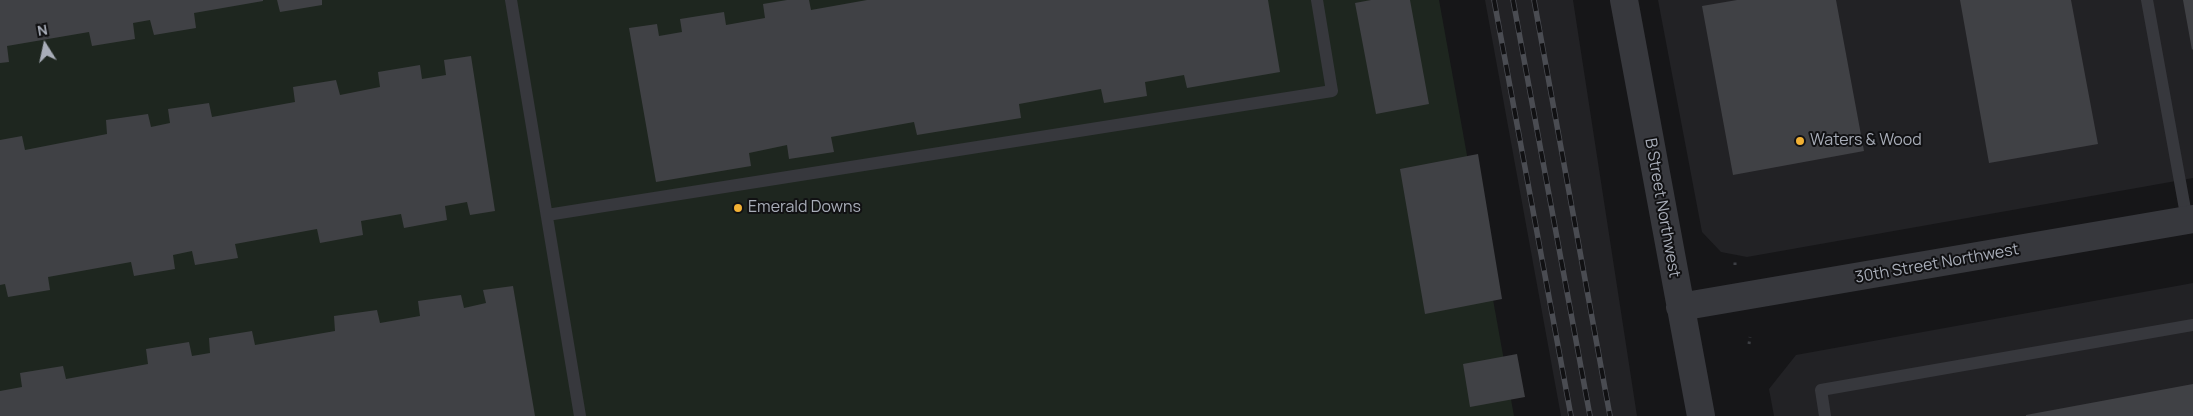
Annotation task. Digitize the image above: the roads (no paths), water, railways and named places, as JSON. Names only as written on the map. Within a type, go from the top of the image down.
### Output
[{"type":"street","name":"B Street Northwest","points":[[1624,0],[1701,416]]},
{"type":"street","name":"30th Street Northwest","points":[[1680,308],[2190,219]]},
{"type":"lane","points":[[511,0],[580,416]]},
{"type":"lane","points":[[547,215],[1332,91],[1317,0]]},
{"type":"lane","points":[[2147,0],[2190,219]]},
{"type":"lane","points":[[1825,416],[1821,390],[2193,325]]},
{"type":"railway","points":[[1494,0],[1571,416]]},
{"type":"railway","points":[[1513,0],[1590,416]]},
{"type":"railway","points":[[1534,0],[1610,416]]},
{"type":"place","name":"Waters & Wood","points":[[1800,141]]},
{"type":"place","name":"Emerald Downs","points":[[738,208]]}]
